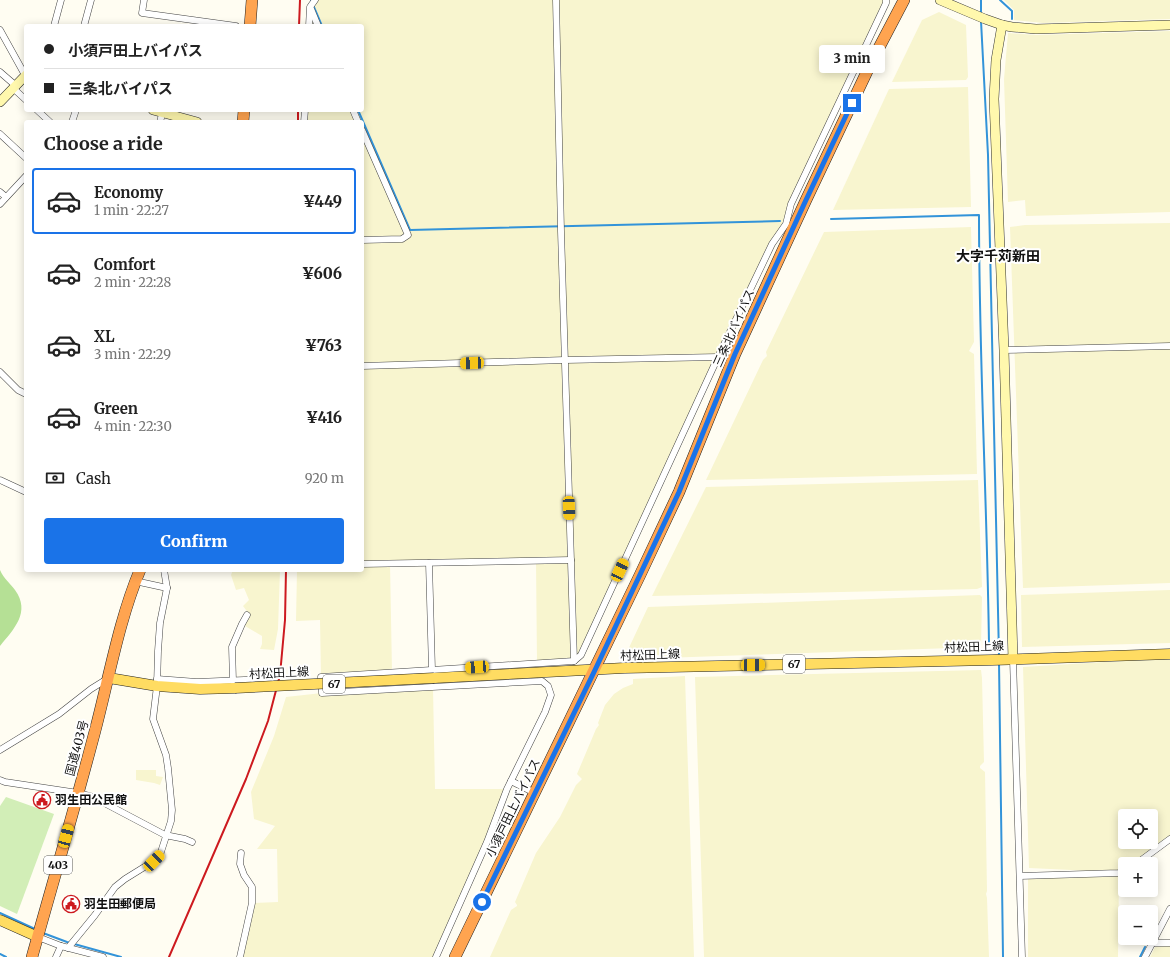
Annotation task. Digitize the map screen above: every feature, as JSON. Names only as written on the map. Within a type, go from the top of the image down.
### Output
[{"type":"highway","points":[[250,24],[252,0]]},
{"type":"highway","name":"三条北バイパス","points":[[595,670],[679,492],[735,354],[806,200],[872,61],[904,0]]},
{"type":"highway","name":"国道403号","points":[[32,957],[78,793],[123,620],[139,572]]},
{"type":"highway","name":"小須戸田上バイパス","points":[[455,957],[595,670]]},
{"type":"main road","name":"村松田上線","points":[[109,678],[157,682],[200,688],[433,674],[1170,654]]},
{"type":"main road","points":[[0,920],[38,937]]},
{"type":"street","points":[[55,24],[61,0]]},
{"type":"street","points":[[85,24],[91,0]]},
{"type":"street","points":[[144,0],[142,13],[222,24]]},
{"type":"street","points":[[309,24],[310,7],[315,0]]},
{"type":"street","points":[[556,0],[574,661]]},
{"type":"street","points":[[436,957],[487,842],[511,781],[546,712],[551,695],[548,686],[542,681],[322,693],[321,677],[433,674],[574,661],[581,655],[718,357],[772,244],[786,224],[792,204],[886,3],[886,0]]},
{"type":"street","points":[[940,0],[1002,25],[1036,29],[1170,25]]},
{"type":"street","points":[[310,7],[317,24]]},
{"type":"street","points":[[1002,25],[996,60],[994,99],[1004,350],[1009,659],[1020,876],[1022,957]]},
{"type":"street","points":[[0,30],[24,73]]},
{"type":"street","points":[[0,72],[24,98]]},
{"type":"street","points":[[0,102],[24,76]]},
{"type":"street","points":[[39,112],[48,120]]},
{"type":"street","points":[[166,112],[191,120]]},
{"type":"street","points":[[0,134],[24,156]]},
{"type":"street","points":[[364,135],[408,235],[402,239],[364,240]]},
{"type":"street","points":[[0,204],[24,178]]},
{"type":"street","points":[[0,192],[6,197]]},
{"type":"street","points":[[1004,350],[1170,346]]},
{"type":"street","points":[[364,366],[718,357]]},
{"type":"street","points":[[0,372],[18,390],[24,393]]},
{"type":"street","points":[[0,480],[24,491]]},
{"type":"street","points":[[364,564],[571,560]]},
{"type":"street","points":[[429,563],[433,674]]},
{"type":"street","points":[[68,948],[115,887],[154,861],[160,855],[165,835],[171,821],[172,810],[166,756],[153,719],[157,682],[160,623],[167,588],[164,572]]},
{"type":"street","points":[[135,581],[167,588]]},
{"type":"street","points":[[247,616],[232,647],[234,685],[269,679]]},
{"type":"street","points":[[0,750],[59,714],[91,689],[109,678]]},
{"type":"street","points":[[0,780],[78,793],[93,797],[165,835],[192,842]]},
{"type":"street","points":[[511,781],[535,793]]},
{"type":"street","points":[[1146,857],[1170,839]]},
{"type":"street","points":[[240,957],[252,903],[252,887],[244,875],[240,864],[241,853]]},
{"type":"street","points":[[1020,876],[1118,873]]},
{"type":"street","points":[[1158,932],[1170,910]]},
{"type":"street","points":[[38,937],[61,946],[103,957]]},
{"type":"street","points":[[1158,943],[1170,943]]},
{"type":"street","points":[[1145,957],[1151,945]]},
{"type":"street","points":[[56,957],[61,946]]},
{"type":"shaded area","points":[[315,0],[886,0],[778,236],[581,655],[574,661],[537,663],[536,561],[390,563],[392,672],[321,677],[320,620],[296,621],[297,572],[364,572],[364,120],[304,120],[305,112],[364,112],[364,24],[309,24]]},
{"type":"shaded area","points":[[1004,0],[1170,0],[1170,19],[1043,23],[1014,20],[1014,10]]},
{"type":"shaded area","points":[[939,12],[966,25],[968,77],[966,80],[892,82],[922,20]]},
{"type":"shaded area","points":[[1170,31],[1170,212],[1026,216],[1025,200],[1008,202],[1004,79],[1008,33],[1036,35]]},
{"type":"shaded area","points":[[968,87],[971,207],[833,210],[889,89]]},
{"type":"shaded area","points":[[1170,223],[1170,583],[1023,588],[1010,227],[1025,225]]},
{"type":"shaded area","points":[[971,227],[974,342],[969,351],[974,354],[977,474],[706,480],[763,360],[767,356],[766,352],[824,232]]},
{"type":"shaded area","points":[[978,480],[982,587],[977,589],[652,596],[706,487]]},
{"type":"shaded area","points":[[232,572],[280,572],[278,629],[274,650],[260,649],[262,644],[262,636],[245,626],[249,614],[243,606],[249,600],[244,588],[236,590],[231,575]]},
{"type":"shaded area","points":[[1170,590],[1170,643],[1022,647],[1021,595]]},
{"type":"shaded area","points":[[980,595],[982,597],[981,647],[663,658],[662,655],[628,654],[627,652],[648,607]]},
{"type":"shaded area","points":[[1170,658],[1170,839],[1158,848],[1158,809],[1118,809],[1118,849],[1156,849],[1146,857],[1118,857],[1118,957],[1028,957],[1028,879],[1114,872],[1029,868],[1023,667]]},
{"type":"shaded area","points":[[981,670],[984,762],[980,768],[985,772],[986,894],[989,957],[704,957],[695,677]]},
{"type":"shaded area","points":[[685,676],[694,957],[490,957],[511,910],[517,906],[515,902],[536,853],[560,817],[576,785],[582,779],[577,774],[599,725],[598,723],[605,705],[614,694],[633,684],[633,679]]},
{"type":"shaded area","points":[[433,688],[435,789],[507,789],[436,957],[240,957],[252,903],[278,902],[277,849],[257,849],[275,826],[254,819],[251,792],[274,736],[286,697],[322,693]]},
{"type":"shaded area","points":[[136,770],[156,770],[156,776],[163,777],[160,785],[136,780]]},
{"type":"shaded area","points":[[1170,946],[1170,957],[1150,957],[1155,947]]},
{"type":"green space","points":[[0,570],[20,598],[21,613],[15,627],[0,646]]},
{"type":"green space","points":[[6,797],[54,814],[17,914],[0,906],[0,806]]},
{"type":"waterway","points":[[311,0],[321,24]]},
{"type":"waterway","points":[[981,0],[981,14]]},
{"type":"waterway","points":[[1000,0],[1012,11],[1012,19]]},
{"type":"waterway","points":[[981,21],[988,155],[999,656]]},
{"type":"waterway","points":[[359,112],[362,120]]},
{"type":"waterway","points":[[364,124],[410,230],[780,221]]},
{"type":"waterway","points":[[831,219],[979,215],[980,322],[989,644],[1000,645]]},
{"type":"waterway","points":[[999,662],[1003,957]]},
{"type":"waterway","points":[[0,913],[35,929]]},
{"type":"waterway","points":[[43,933],[67,942],[121,957]]},
{"type":"waterway","points":[[1140,957],[1145,947]]},
{"type":"waterway","points":[[0,954],[6,957]]},
{"type":"railway","points":[[299,24],[300,0]]},
{"type":"railway","points":[[298,112],[298,120]]},
{"type":"railway","points":[[169,957],[246,779],[268,721],[280,675],[285,620],[286,572]]},
{"type":"place","name":"羽生田公民館","points":[[42,800]]},
{"type":"place","name":"羽生田郵便局","points":[[71,904]]},
{"type":"district","name":"大字千苅新田","points":[[998,256]]},
{"type":"route","points":[[482,902],[595,670],[679,492],[735,354],[852,103]]}]
